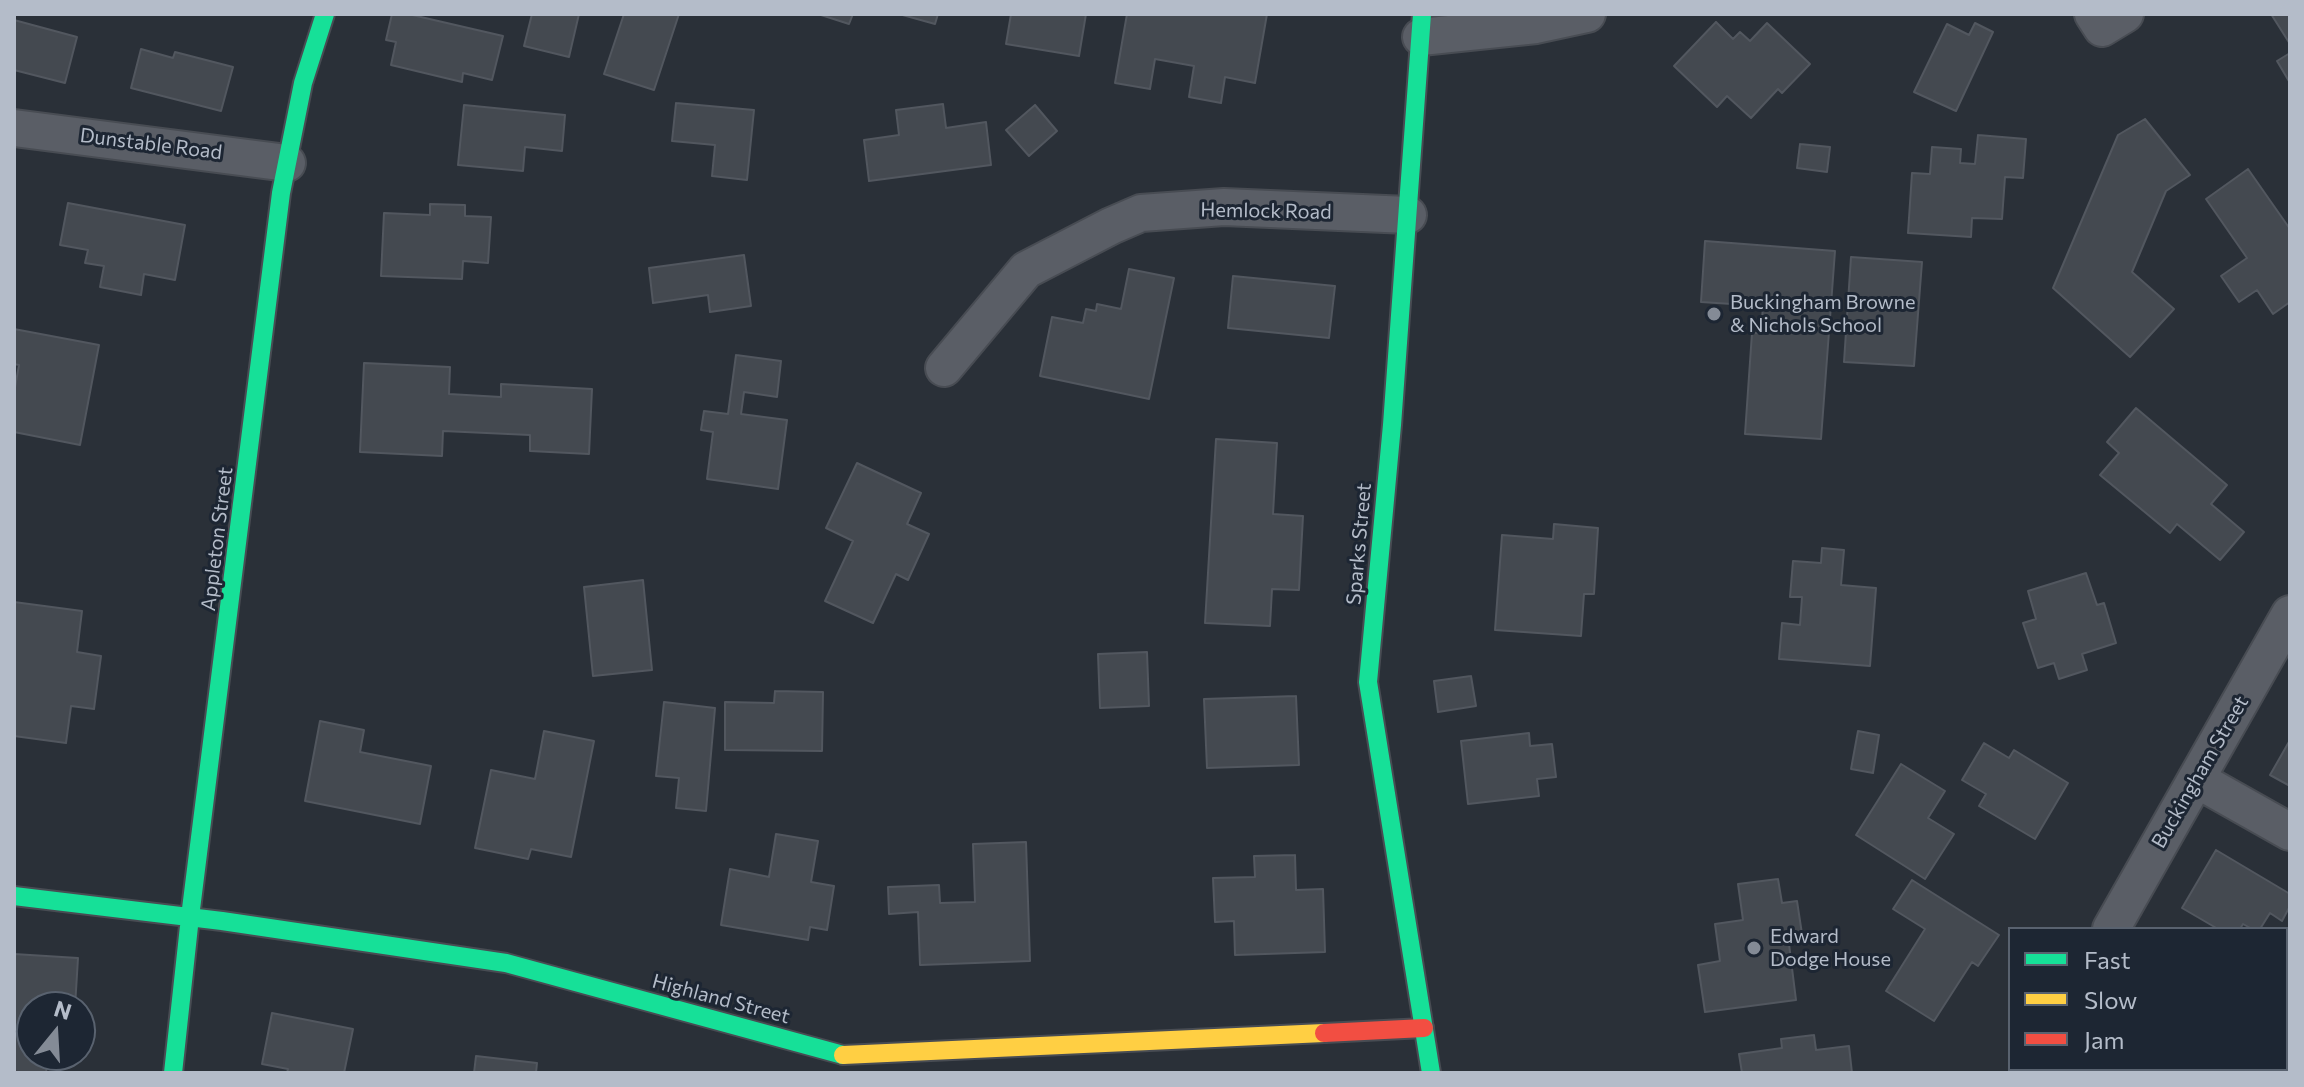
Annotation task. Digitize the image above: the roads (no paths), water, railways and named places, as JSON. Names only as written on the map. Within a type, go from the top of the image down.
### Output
[{"type":"street","name":"Appleton Street","points":[[173,1073],[281,193],[303,83],[325,14]]},
{"type":"street","points":[[1421,25],[1536,25],[1587,14]]},
{"type":"street","points":[[2093,14],[2102,28],[2125,14]]},
{"type":"street","name":"Sparks Street","points":[[1421,25],[1368,682],[1431,1073]]},
{"type":"street","name":"Dunstable Road","points":[[14,128],[287,163]]},
{"type":"street","name":"Hemlock Road","points":[[944,368],[1026,270],[1141,213],[1224,207],[1408,215]]},
{"type":"street","name":"Buckingham Street","points":[[2112,927],[2290,614]]},
{"type":"street","points":[[2196,779],[2290,832]]},
{"type":"street","name":"Highland Street","points":[[14,896],[190,917],[506,963],[844,1055],[1424,1028]]},
{"type":"place","name":"Buckingham Browne & Nichols School","points":[[1714,314]]},
{"type":"place","name":"Edward Dodge House","points":[[1754,948]]}]
